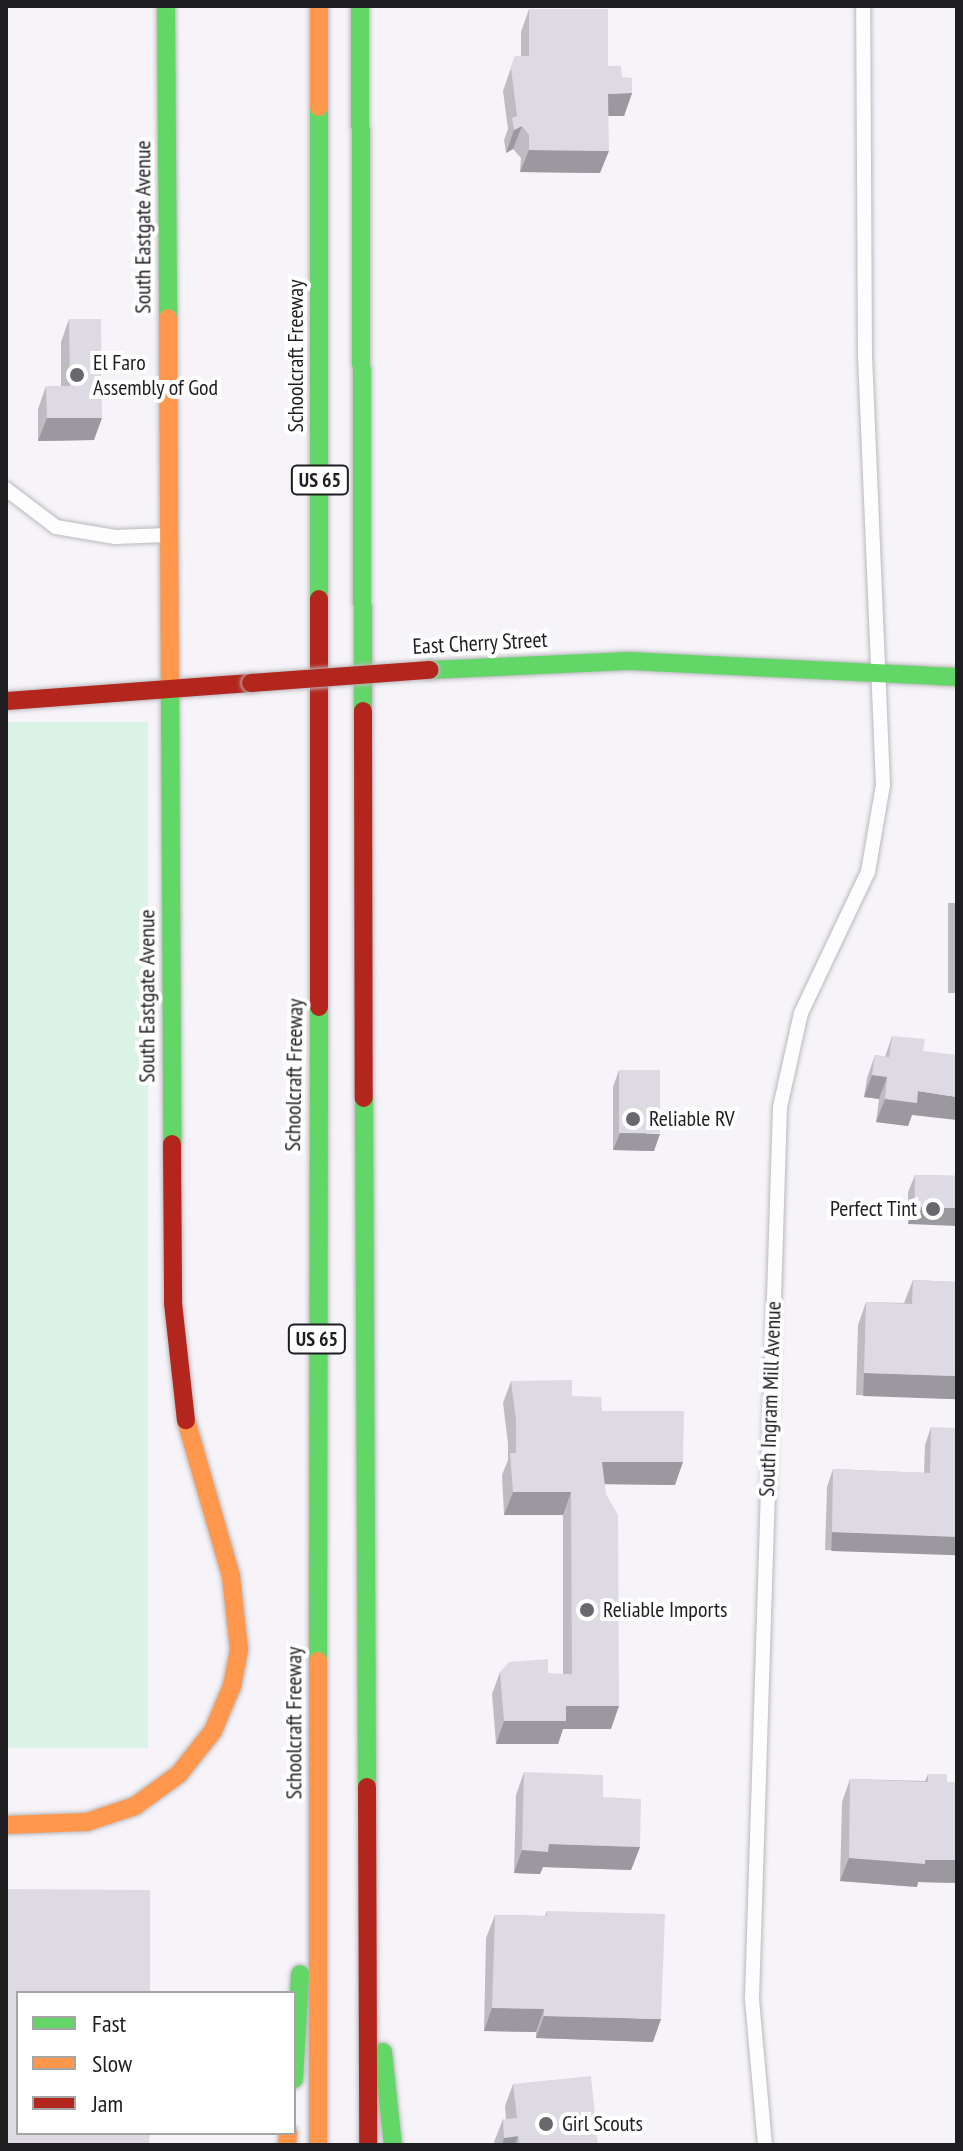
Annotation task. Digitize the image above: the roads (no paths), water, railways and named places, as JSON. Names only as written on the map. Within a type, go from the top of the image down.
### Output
[{"type":"main road","name":"South Eastgate Avenue","points":[[6,1825],[87,1822],[135,1806],[179,1774],[213,1731],[232,1686],[239,1649],[238,1609],[187,1431],[175,1342],[166,688],[166,6]]},
{"type":"main road","name":"Schoolcraft Freeway","points":[[318,2145],[319,6]]},
{"type":"main road","name":"US 65","points":[[360,6],[368,2145]]},
{"type":"main road","name":"East Cherry Street","points":[[6,701],[430,670],[629,661],[957,677]]},
{"type":"main road","points":[[296,2021],[304,1790],[319,1724]]},
{"type":"main road","points":[[367,1756],[383,2058],[393,2145]]},
{"type":"street","name":"South Ingram Mill Avenue","points":[[765,2145],[752,1998],[780,1107],[801,1013],[858,899],[876,845],[883,785],[865,357],[863,6]]},
{"type":"street","points":[[6,489],[56,527],[115,537],[167,535]]},
{"type":"place","name":"El Faro Assembly of God","points":[[77,375]]},
{"type":"place","name":"Reliable RV","points":[[633,1119]]},
{"type":"place","name":"Perfect Tint","points":[[933,1209]]},
{"type":"place","name":"Reliable Imports","points":[[587,1610]]},
{"type":"place","name":"Girl Scouts","points":[[546,2124]]}]
